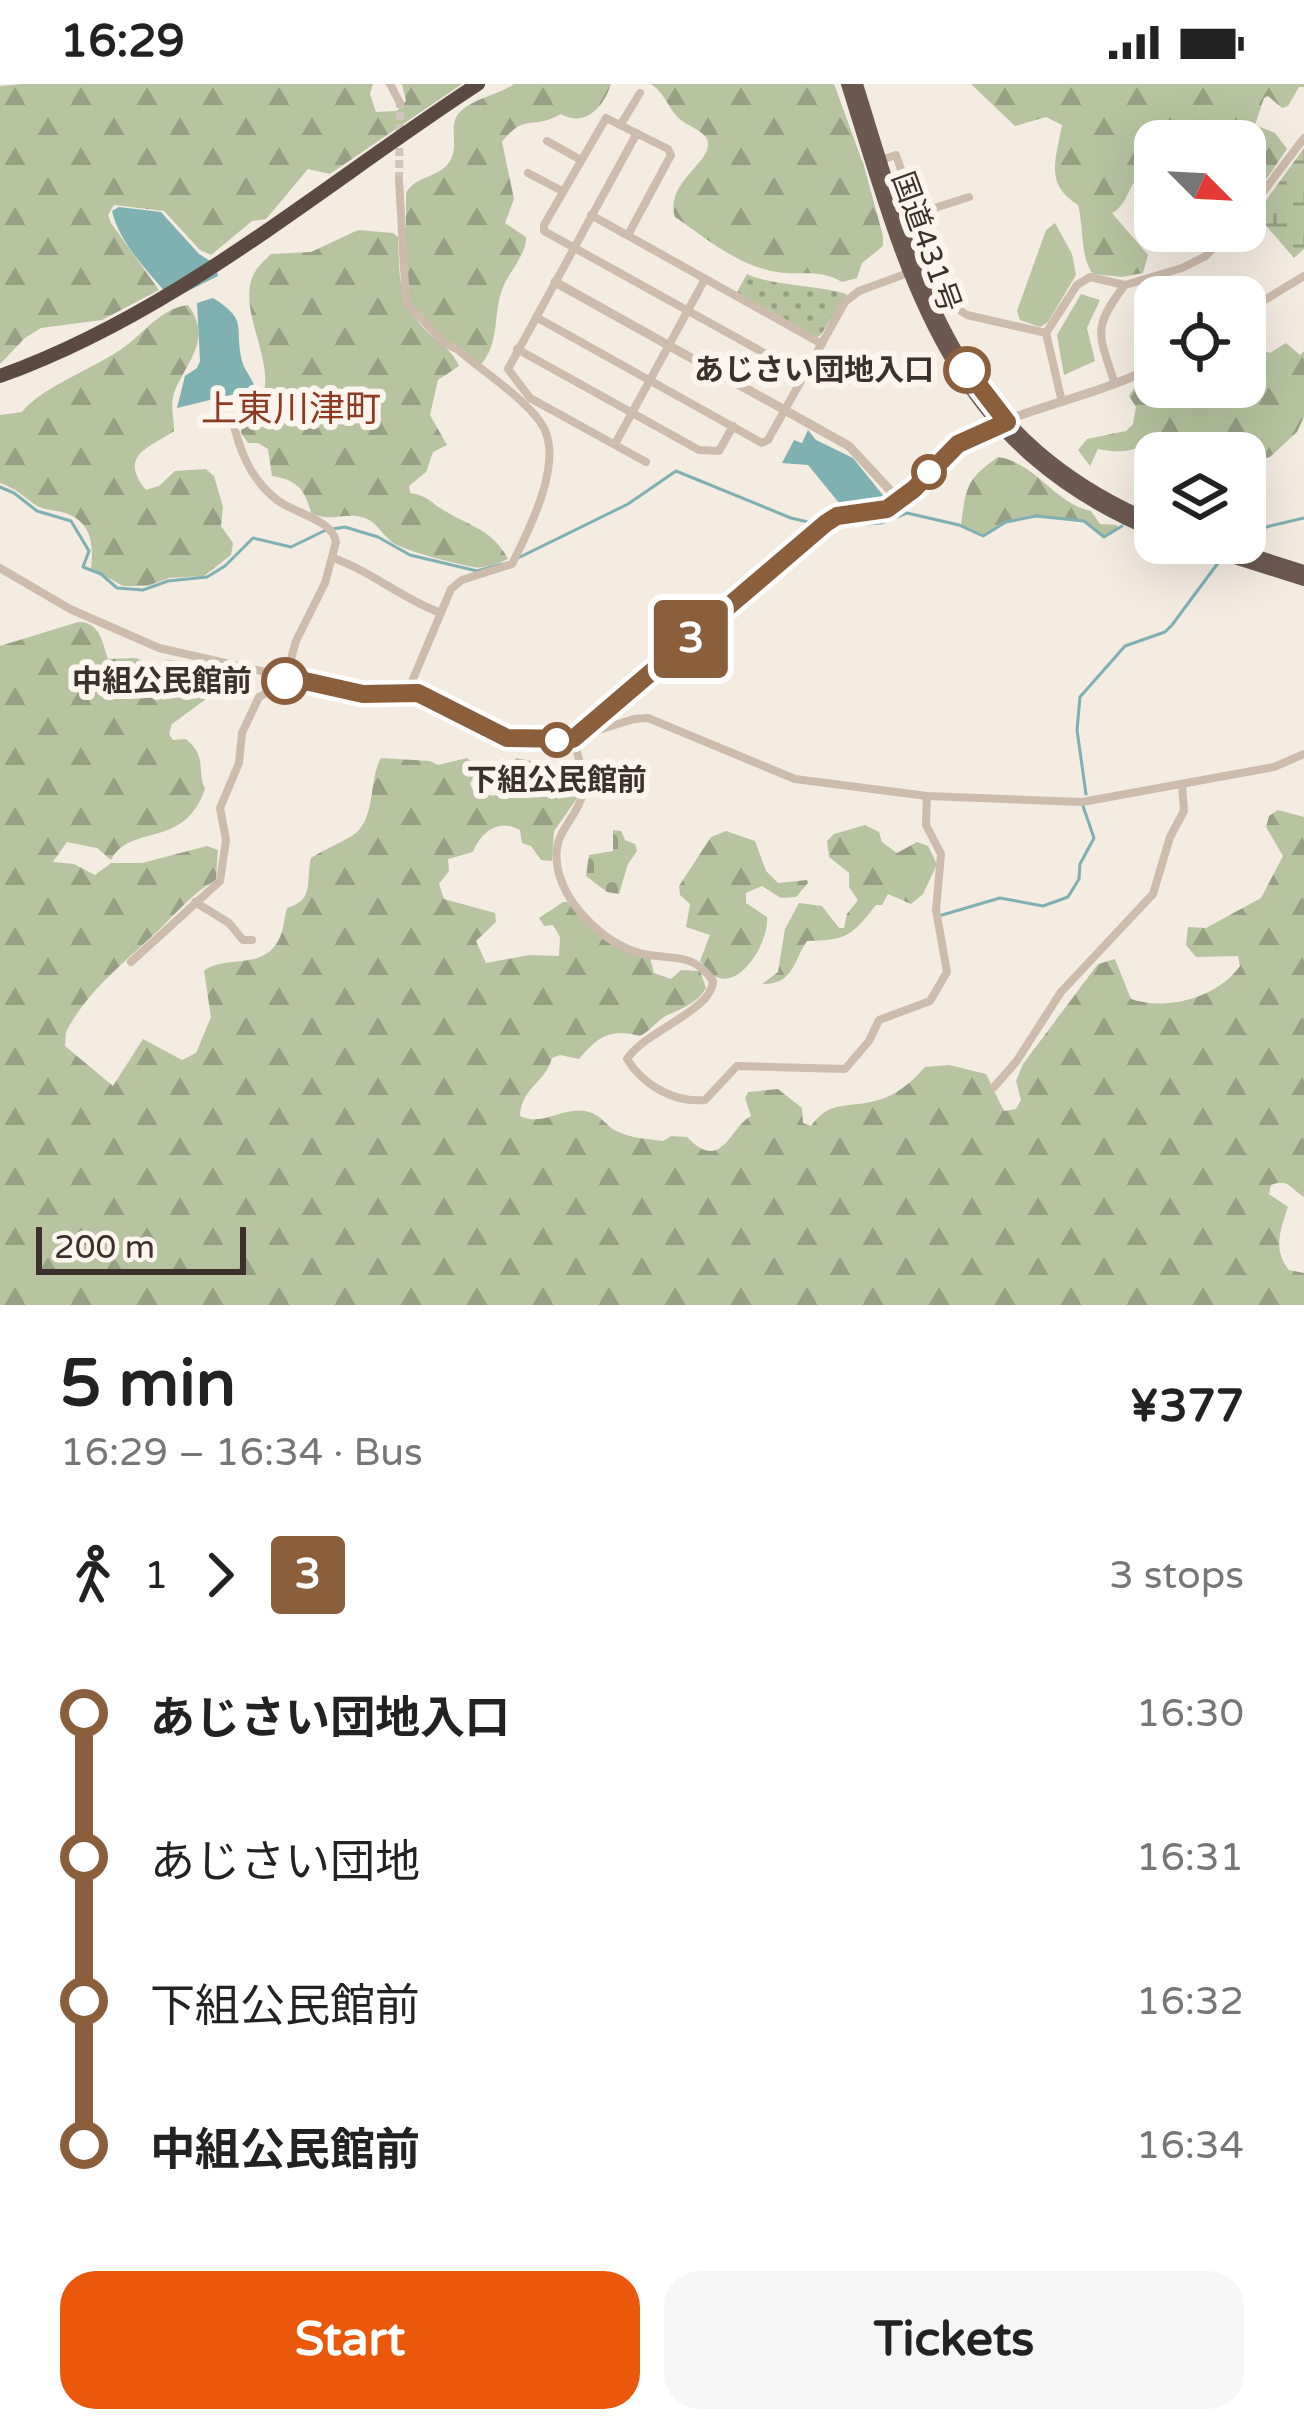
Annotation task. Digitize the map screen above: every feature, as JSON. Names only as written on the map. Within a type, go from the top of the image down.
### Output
[{"type":"highway","points":[[0,376],[152,306],[226,260],[478,84]]},
{"type":"highway","name":"国道431号","points":[[847,84],[908,273],[954,368],[1060,480],[1134,521]]},
{"type":"highway","name":"国道431号","points":[[857,84],[941,328],[1003,423],[1066,473],[1134,512]]},
{"type":"highway","points":[[1266,559],[1304,571]]},
{"type":"highway","points":[[1253,564],[1304,580]]},
{"type":"street","points":[[390,84],[400,103]]},
{"type":"street","points":[[621,124],[640,93]]},
{"type":"street","points":[[628,235],[671,155],[621,124],[604,119],[544,231],[804,375]]},
{"type":"street","points":[[637,133],[508,372],[527,396],[646,462]]},
{"type":"street","points":[[1266,188],[1304,138]]},
{"type":"street","points":[[547,141],[581,160]]},
{"type":"street","points":[[880,160],[896,155],[920,213],[934,280],[950,304],[967,315],[1046,333]]},
{"type":"street","points":[[529,173],[562,191]]},
{"type":"street","points":[[399,180],[406,302],[444,343],[457,349],[544,428],[544,493],[514,560],[462,580],[451,590],[408,691]]},
{"type":"street","points":[[920,213],[969,196]]},
{"type":"street","points":[[592,215],[822,344]]},
{"type":"street","points":[[1063,403],[1046,333],[1083,280],[1107,279],[1125,285],[1191,265],[1209,252]]},
{"type":"street","points":[[536,316],[762,442],[768,440],[845,302],[859,291],[908,273]]},
{"type":"street","points":[[1266,299],[1304,276]]},
{"type":"street","points":[[615,444],[705,279]]},
{"type":"street","points":[[554,282],[849,446],[900,501]]},
{"type":"street","points":[[1115,384],[1099,331],[1125,285]]},
{"type":"street","points":[[518,349],[699,450],[719,452],[733,426]]},
{"type":"street","points":[[573,739],[837,516],[870,514],[900,501],[958,444],[1134,375]]},
{"type":"street","points":[[130,962],[220,880],[226,840],[220,808],[239,763],[242,734],[259,697],[284,684],[296,641],[321,594],[336,542],[330,528],[297,514],[265,488],[246,461],[232,418]]},
{"type":"street","points":[[333,558],[368,571],[440,613]]},
{"type":"street","points":[[0,568],[70,608],[158,648],[363,694],[408,691],[507,738],[573,739],[634,718],[648,718],[795,779],[927,796],[1082,802],[1274,766],[1304,754]]},
{"type":"street","points":[[573,739],[584,789],[555,853],[569,898],[584,918],[635,952],[684,957],[703,968],[713,981],[713,990],[703,1002],[644,1039],[627,1059],[662,1092],[684,1100],[709,1098],[737,1066],[845,1069],[879,1021],[934,997],[948,967],[936,910],[941,854],[926,825],[927,796]]},
{"type":"street","points":[[994,1087],[1016,1062],[1060,992],[1153,894],[1170,837],[1184,811],[1183,784]]},
{"type":"street","points":[[195,902],[230,923],[243,940],[252,940]]},
{"type":"green space","points":[[373,84],[370,94],[376,112],[397,111],[406,101],[402,84],[462,84],[330,174],[308,169],[266,219],[252,221],[211,255],[200,250],[164,211],[114,205],[108,215],[111,223],[159,290],[102,320],[41,328],[0,364],[0,86]]},
{"type":"green space","points":[[514,84],[611,84],[599,107],[586,116],[561,114],[523,124],[502,142],[514,199],[505,223],[526,237],[526,244],[502,290],[493,339],[480,365],[429,326],[406,295],[406,193],[451,160],[454,123],[461,111]]},
{"type":"green space","points":[[651,84],[834,84],[883,236],[883,246],[862,263],[857,278],[842,282],[817,274],[763,269],[723,250],[675,217],[677,192],[708,144]]},
{"type":"green space","points":[[971,84],[1304,84],[1288,106],[1282,108],[1268,96],[1264,98],[1257,120],[1134,120],[1134,182],[1112,213],[1134,239],[1134,252],[1148,255],[1143,273],[1122,277],[1093,274],[1089,267],[1078,205],[1056,179],[1062,125],[1046,117],[1015,126]]},
{"type":"green space","points":[[1266,129],[1287,149],[1266,180]]},
{"type":"green space","points":[[1304,148],[1304,249],[1294,258],[1266,226],[1266,200]]},
{"type":"green space","points":[[1055,223],[1072,254],[1076,275],[1048,322],[1040,327],[1020,320],[1017,311],[1046,230]]},
{"type":"green space","points":[[358,230],[398,237],[400,280],[407,303],[459,366],[438,380],[430,415],[447,445],[433,452],[426,472],[409,486],[410,493],[480,530],[508,559],[481,567],[455,563],[399,546],[365,518],[311,513],[299,487],[272,476],[268,449],[248,443],[241,433],[243,420],[264,392],[262,357],[249,302],[255,271],[271,254],[311,252]]},
{"type":"green space","points":[[747,274],[847,294],[816,337],[737,292]]},
{"type":"green space","points":[[1081,294],[1100,300],[1087,328],[1095,361],[1064,375],[1057,335]]},
{"type":"green space","points":[[188,305],[198,340],[174,393],[174,431],[140,453],[135,468],[146,490],[159,486],[175,471],[206,469],[214,476],[223,507],[221,526],[233,543],[231,555],[204,576],[123,586],[91,568],[91,541],[79,521],[37,506],[0,483],[0,415],[22,412],[45,393],[121,349],[165,314]]},
{"type":"green space","points":[[1286,343],[1300,355],[1304,351],[1304,417],[1297,432],[1270,457],[1266,458],[1266,432],[1134,432],[1134,448],[1098,449],[1090,466],[1078,450],[1087,439],[1126,431],[1133,424],[1136,408],[1266,408],[1266,352]]},
{"type":"green space","points":[[998,457],[1023,467],[1066,500],[1091,511],[1100,524],[1117,525],[1117,530],[1102,536],[1083,520],[1035,515],[1005,521],[982,535],[961,525],[969,485]]},
{"type":"green space","points":[[78,622],[96,629],[108,659],[136,658],[163,669],[167,660],[189,662],[203,683],[206,699],[172,724],[169,734],[173,740],[186,739],[197,752],[205,789],[184,821],[131,842],[111,860],[97,848],[67,842],[53,862],[74,864],[95,875],[111,863],[142,863],[207,846],[218,850],[216,880],[104,981],[66,1032],[65,1046],[113,1086],[143,1039],[182,1060],[196,1053],[211,1017],[204,971],[255,959],[273,948],[287,908],[306,894],[311,858],[352,836],[362,825],[381,758],[438,765],[467,758],[478,767],[470,784],[473,790],[493,796],[513,776],[510,769],[516,758],[531,761],[546,782],[556,776],[580,785],[578,797],[554,831],[552,861],[541,860],[531,846],[522,843],[520,830],[498,826],[481,838],[473,852],[448,859],[449,871],[439,884],[444,899],[495,913],[496,922],[476,941],[486,963],[529,955],[559,956],[560,937],[553,925],[544,926],[539,918],[568,902],[584,921],[650,958],[654,973],[671,979],[681,970],[700,971],[706,988],[693,1002],[640,1036],[613,1034],[579,1059],[552,1058],[524,1099],[520,1116],[536,1119],[585,1111],[627,1135],[663,1141],[671,1136],[687,1137],[709,1151],[717,1150],[751,1116],[745,1098],[748,1092],[778,1089],[802,1108],[803,1123],[811,1126],[832,1109],[890,1096],[925,1067],[949,1065],[986,1074],[1004,1111],[1016,1109],[1021,1100],[1016,1081],[1023,1064],[1098,964],[1115,959],[1131,999],[1145,1002],[1190,999],[1230,977],[1240,966],[1238,956],[1196,957],[1186,945],[1188,927],[1206,928],[1261,898],[1283,856],[1266,827],[1269,816],[1278,810],[1304,817],[1304,1197],[1282,1183],[1271,1185],[1269,1194],[1288,1207],[1279,1247],[1289,1270],[1304,1273],[1304,1305],[0,1305],[0,646]]},
{"type":"green space","points":[[865,825],[879,832],[882,842],[897,853],[917,842],[928,846],[937,864],[923,894],[911,904],[888,894],[854,930],[832,939],[807,941],[786,976],[762,984],[778,972],[785,929],[799,903],[822,906],[844,928],[858,900],[849,887],[849,873],[829,857],[827,841],[834,834]]},
{"type":"green space","points":[[613,830],[621,831],[637,851],[619,894],[607,892],[586,876],[589,855],[613,851]]},
{"type":"green space","points":[[726,831],[755,841],[766,871],[778,883],[808,883],[796,897],[781,898],[762,886],[746,893],[746,903],[767,917],[767,926],[752,960],[735,976],[724,979],[700,961],[710,935],[686,927],[690,904],[680,895],[679,886],[711,837]]},
{"type":"water","points":[[119,207],[161,212],[199,254],[215,264],[218,276],[180,295],[166,293],[121,234],[112,211]]},
{"type":"water","points":[[213,298],[236,319],[242,361],[255,389],[177,408],[185,376],[200,361],[197,303]]},
{"type":"water","points":[[808,430],[816,440],[853,458],[886,499],[844,509],[808,465],[782,463],[794,440],[802,443]]},
{"type":"waterway","points":[[516,559],[628,504],[676,471],[791,518],[821,525]]},
{"type":"waterway","points":[[0,487],[37,511],[71,521],[89,551],[83,567],[117,588],[143,590],[168,581],[207,577],[253,538],[291,547],[326,530],[345,527],[378,537],[410,555],[477,571],[502,564]]},
{"type":"waterway","points":[[830,526],[881,523],[907,513],[983,536],[1006,522],[1036,516],[1084,521],[1104,537],[1122,526]]},
{"type":"waterway","points":[[1266,527],[1304,518]]},
{"type":"waterway","points":[[1086,794],[1077,730],[1080,697],[1125,646],[1165,632],[1217,564]]},
{"type":"waterway","points":[[942,915],[1000,898],[1043,906],[1068,897],[1094,838],[1083,806]]},
{"type":"tunnel","points":[[399,180],[400,103]]},
{"type":"bus line","name":"3","points":[[285,681],[287,677],[371,694],[418,693],[507,738],[573,739],[826,523],[837,516],[887,509],[958,444],[1007,422],[967,370]]},
{"type":"place","name":"あじさい団地入口","points":[[967,370]]},
{"type":"place","name":"中組公民館前","points":[[285,681]]},
{"type":"place","name":"下組公民館前","points":[[557,740]]},
{"type":"district","name":"上東川津町","points":[[291,409]]}]
